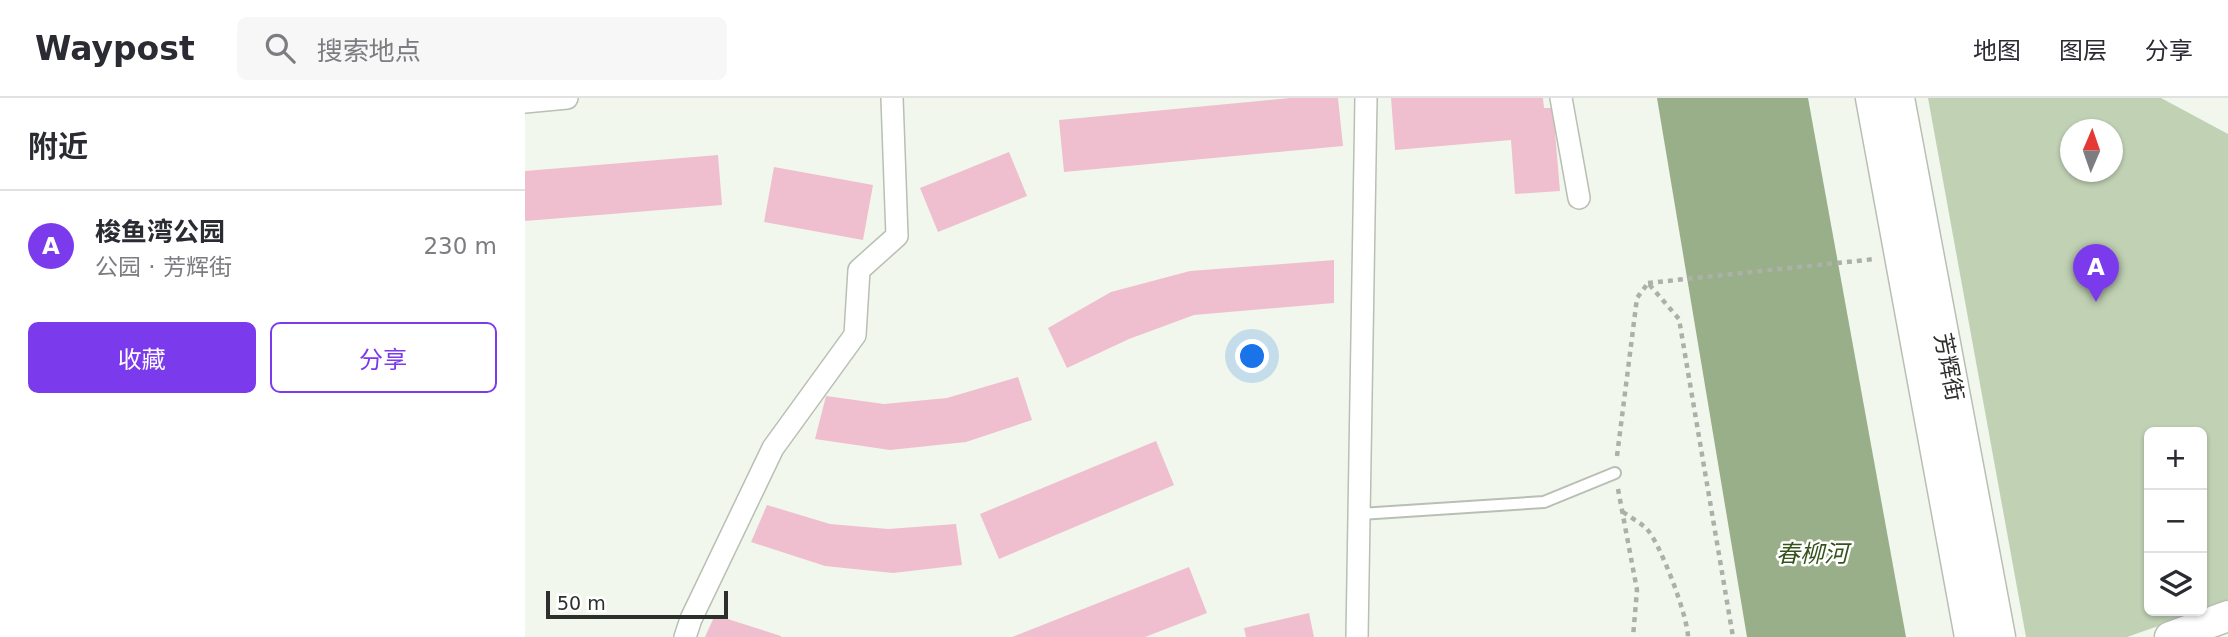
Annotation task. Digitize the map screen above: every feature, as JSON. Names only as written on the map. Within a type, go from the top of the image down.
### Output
[{"type":"street","points":[[525,102],[567,98]]},
{"type":"street","points":[[685,637],[691,619],[773,448],[855,335],[859,270],[897,236],[892,98]]},
{"type":"street","points":[[1357,637],[1366,98]]},
{"type":"street","points":[[1561,98],[1579,198]]},
{"type":"street","name":"芳辉街","points":[[1871,98],[1971,637]]},
{"type":"street","name":"芳辉街","points":[[1899,98],[2000,637]]},
{"type":"street","points":[[2170,637],[2228,616]]},
{"type":"lane","points":[[1360,514],[1544,502],[1615,473]]},
{"type":"path","points":[[1633,637],[1637,590],[1615,473],[1637,298],[1648,283],[1869,260]]},
{"type":"path","points":[[1648,283],[1679,319],[1733,637]]},
{"type":"path","points":[[1622,512],[1648,530],[1674,583],[1688,628],[1688,637]]},
{"type":"shaded area","points":[[1928,98],[2161,98],[2228,134],[2228,601],[2207,608],[2207,427],[2144,427],[2144,616],[2187,616],[2127,637],[2026,637]]},
{"type":"water","name":"春柳河","points":[[1657,98],[1808,98],[1906,637],[1747,637]]},
{"type":"building","points":[[1290,98],[1338,98],[1343,146],[1064,172],[1059,120]]},
{"type":"building","points":[[1391,98],[1543,98],[1544,108],[1553,108],[1560,191],[1515,194],[1511,140],[1395,150]]},
{"type":"building","points":[[1009,152],[1027,196],[938,232],[920,188]]},
{"type":"building","points":[[718,155],[722,205],[525,221],[525,171]]},
{"type":"building","points":[[774,167],[873,185],[863,240],[764,222]]},
{"type":"building","points":[[1334,260],[1334,303],[1194,315],[1129,339],[1067,368],[1048,328],[1111,292],[1190,271]]},
{"type":"building","points":[[1018,377],[1032,420],[966,442],[890,450],[815,439],[826,396],[884,404],[947,398]]},
{"type":"building","points":[[1156,441],[1174,485],[999,559],[980,514]]},
{"type":"building","points":[[767,505],[830,524],[888,529],[956,524],[962,565],[893,573],[825,566],[751,542]]},
{"type":"building","points":[[1189,567],[1207,613],[1145,637],[1012,637]]},
{"type":"building","points":[[1309,613],[1314,637],[1246,637],[1244,628]]},
{"type":"building","points":[[715,615],[781,636],[781,637],[705,637]]},
{"type":"place","name":"梭鱼湾公园","points":[[2096,302]]}]
